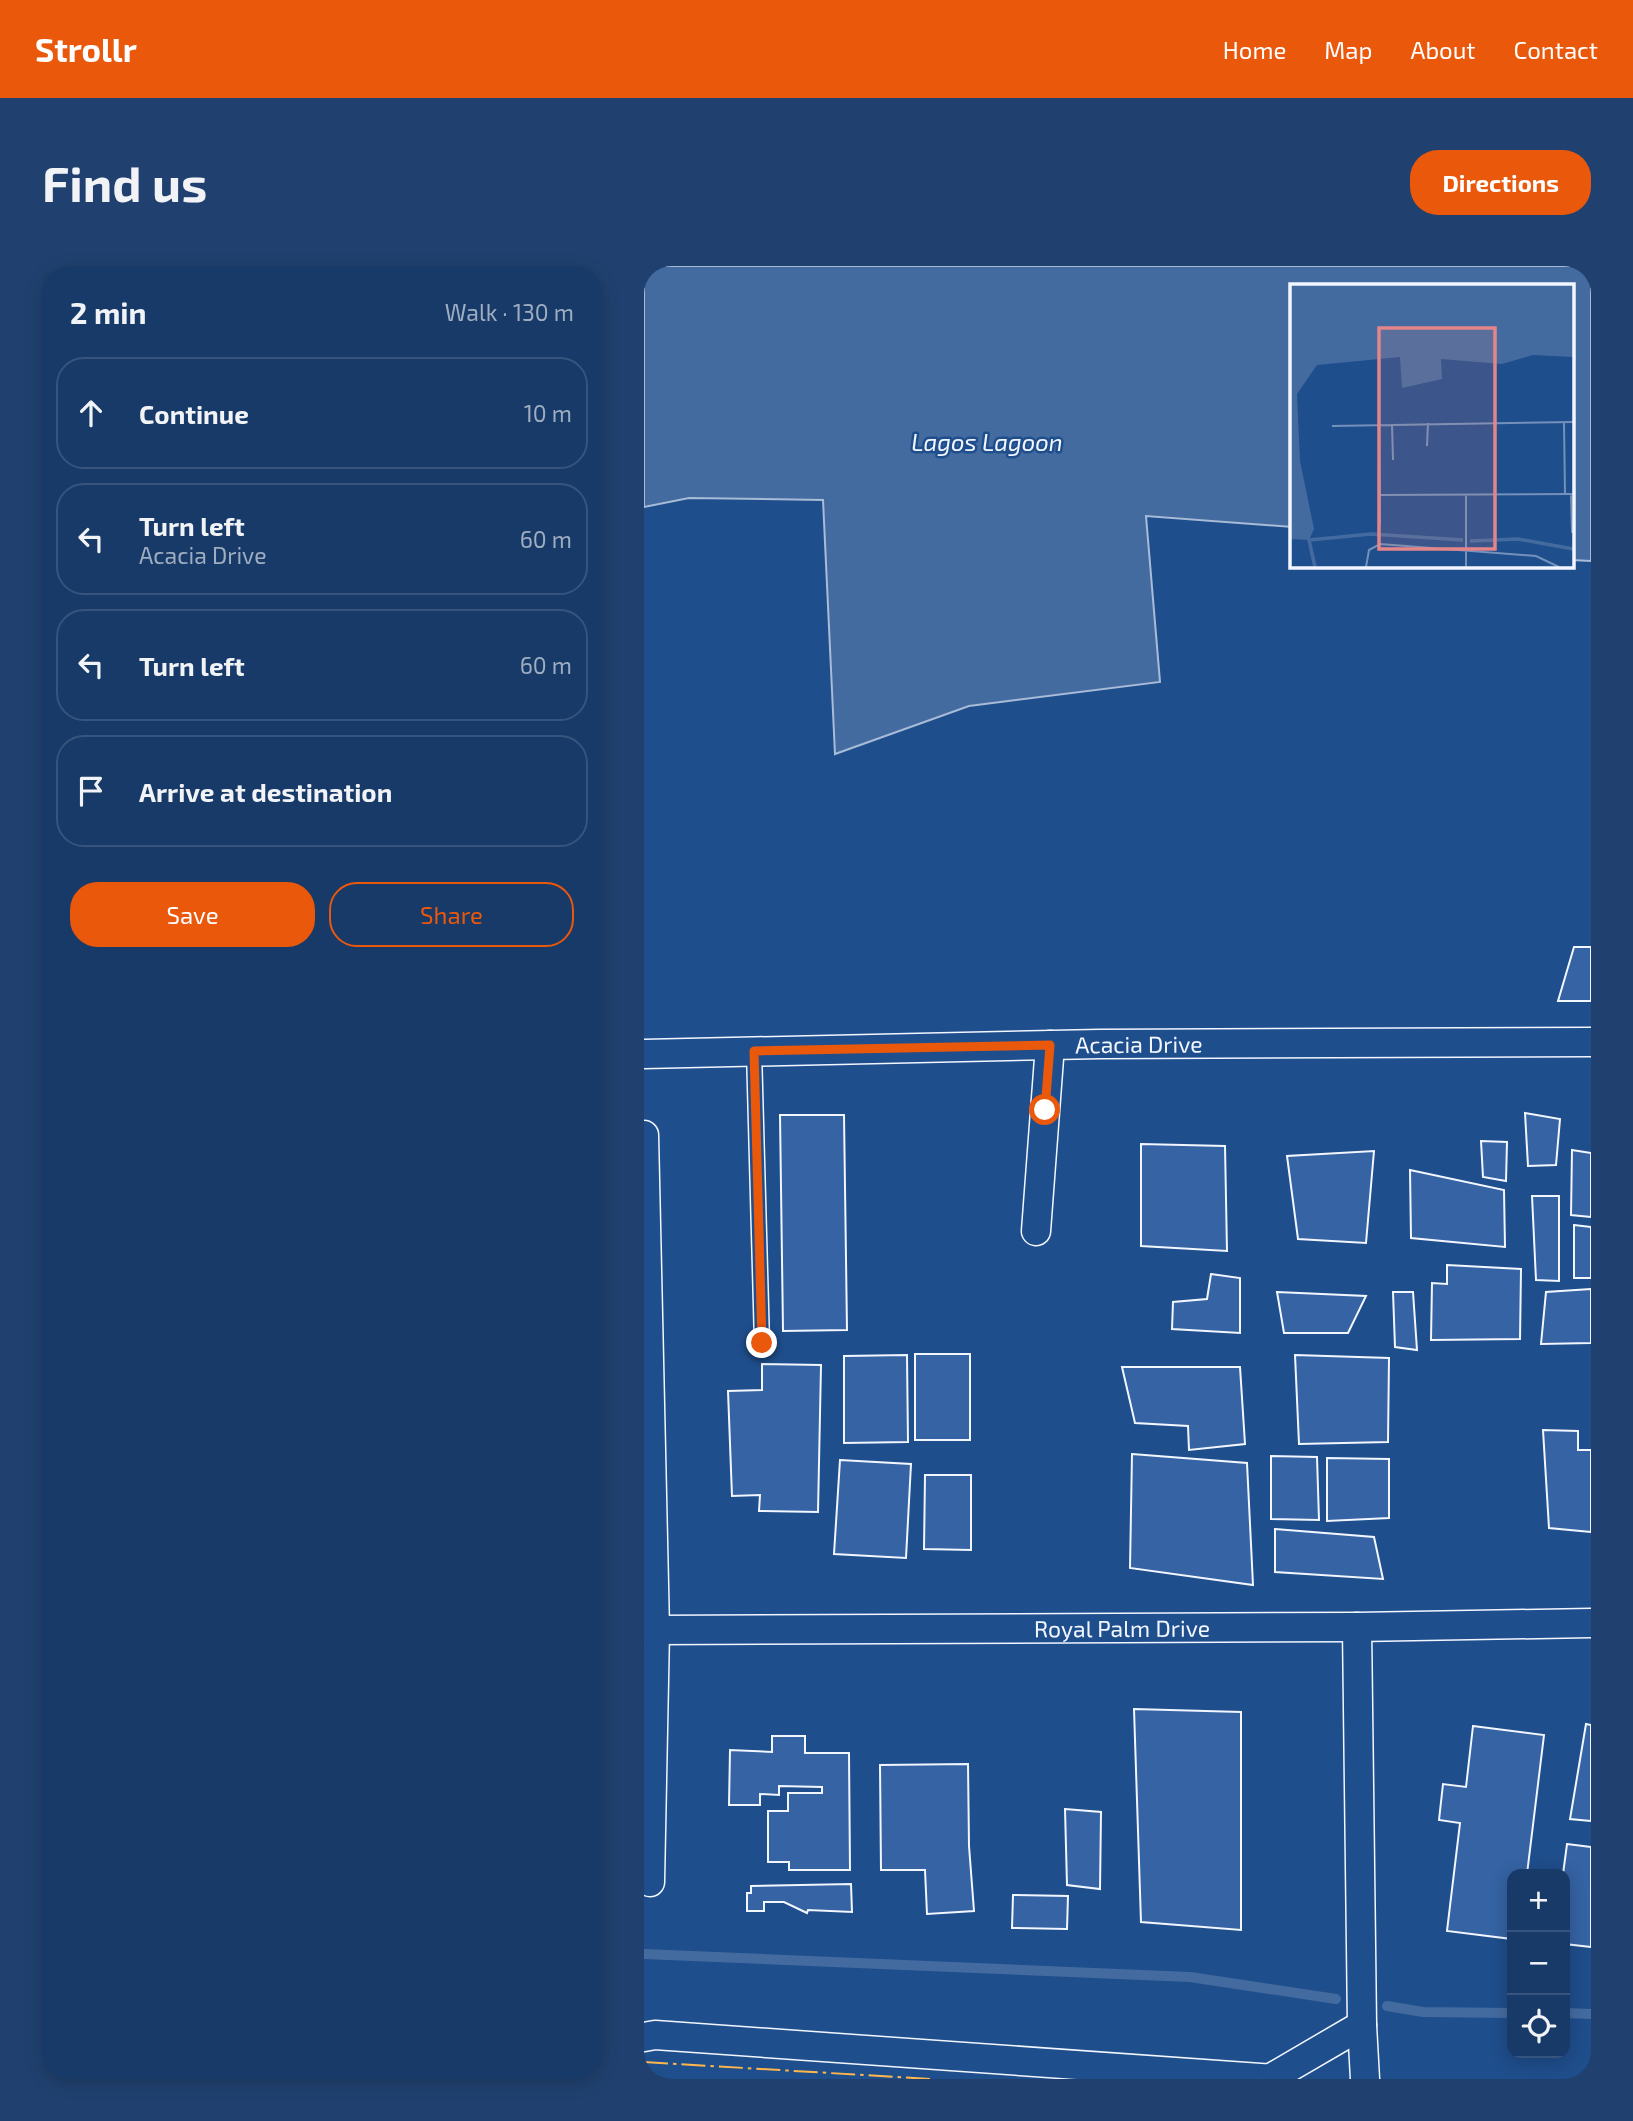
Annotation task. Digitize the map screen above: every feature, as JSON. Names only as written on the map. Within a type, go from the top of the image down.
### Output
[{"type":"street","name":"Acacia Drive","points":[[644,1054],[1050,1045],[1591,1042]]},
{"type":"street","points":[[1036,1231],[1050,1045]]},
{"type":"street","points":[[644,1135],[654,1630],[650,1882]]},
{"type":"street","name":"Royal Palm Drive","points":[[654,1630],[1357,1627],[1591,1623]]},
{"type":"street","points":[[1357,1627],[1365,2079]]},
{"type":"street","points":[[644,2037],[668,2036],[1272,2079],[1362,2025]]},
{"type":"lane","points":[[754,1051],[762,1343]]},
{"type":"water","name":"Lagos Lagoon","points":[[644,266],[1591,266],[1591,561],[1574,560],[1574,284],[1290,284],[1290,527],[1146,516],[1160,682],[969,706],[835,754],[823,500],[689,498],[644,507]]},
{"type":"building","points":[[1574,947],[1591,947],[1591,1001],[1558,1001]]},
{"type":"building","points":[[1525,1113],[1560,1119],[1556,1165],[1528,1166]]},
{"type":"building","points":[[780,1115],[844,1115],[847,1330],[783,1331]]},
{"type":"building","points":[[1481,1141],[1507,1142],[1506,1181],[1483,1177]]},
{"type":"building","points":[[1141,1144],[1225,1146],[1227,1251],[1141,1246]]},
{"type":"building","points":[[1572,1150],[1591,1153],[1591,1217],[1571,1215]]},
{"type":"building","points":[[1374,1151],[1366,1243],[1298,1239],[1287,1156]]},
{"type":"building","points":[[1410,1170],[1504,1190],[1505,1247],[1411,1238]]},
{"type":"building","points":[[1532,1196],[1559,1196],[1559,1281],[1536,1280]]},
{"type":"building","points":[[1574,1225],[1591,1227],[1591,1278],[1574,1278]]},
{"type":"building","points":[[1447,1265],[1521,1269],[1520,1339],[1431,1340],[1432,1283],[1447,1284]]},
{"type":"building","points":[[1211,1274],[1240,1278],[1240,1333],[1172,1329],[1173,1302],[1207,1299]]},
{"type":"building","points":[[1591,1289],[1591,1343],[1541,1344],[1546,1292]]},
{"type":"building","points":[[1277,1292],[1366,1296],[1348,1333],[1284,1333]]},
{"type":"building","points":[[1393,1292],[1413,1292],[1417,1350],[1395,1347]]},
{"type":"building","points":[[915,1354],[970,1354],[970,1440],[915,1440]]},
{"type":"building","points":[[907,1355],[908,1442],[844,1443],[844,1356]]},
{"type":"building","points":[[1295,1355],[1389,1358],[1388,1442],[1299,1444]]},
{"type":"building","points":[[762,1364],[821,1365],[818,1512],[759,1511],[760,1495],[732,1496],[728,1391],[762,1390]]},
{"type":"building","points":[[1122,1367],[1240,1367],[1245,1444],[1189,1450],[1188,1426],[1135,1423]]},
{"type":"building","points":[[1543,1430],[1578,1431],[1578,1450],[1591,1450],[1591,1532],[1549,1528]]},
{"type":"building","points":[[1132,1454],[1247,1463],[1253,1585],[1130,1568]]},
{"type":"building","points":[[1271,1456],[1317,1457],[1319,1520],[1271,1519]]},
{"type":"building","points":[[1327,1458],[1389,1459],[1389,1518],[1327,1521]]},
{"type":"building","points":[[840,1460],[911,1464],[906,1558],[834,1554]]},
{"type":"building","points":[[925,1475],[971,1475],[971,1550],[924,1549]]},
{"type":"building","points":[[1275,1529],[1374,1537],[1383,1579],[1275,1572]]},
{"type":"building","points":[[1134,1709],[1241,1712],[1241,1930],[1141,1922]]},
{"type":"building","points":[[1586,1724],[1591,1725],[1591,1821],[1570,1819]]},
{"type":"building","points":[[1473,1726],[1544,1735],[1528,1869],[1507,1869],[1507,1938],[1447,1931],[1460,1823],[1439,1820],[1443,1784],[1466,1787]]},
{"type":"building","points":[[772,1736],[805,1736],[805,1753],[849,1753],[850,1870],[789,1870],[789,1862],[768,1862],[768,1811],[788,1811],[788,1793],[822,1793],[822,1787],[779,1786],[779,1795],[760,1794],[760,1805],[729,1805],[730,1750],[772,1752]]},
{"type":"building","points":[[968,1764],[969,1846],[974,1911],[927,1914],[925,1870],[881,1870],[880,1765]]},
{"type":"building","points":[[1065,1809],[1101,1812],[1100,1889],[1067,1885]]},
{"type":"building","points":[[1567,1844],[1591,1847],[1591,1947],[1570,1945],[1570,1869],[1564,1869]]},
{"type":"building","points":[[851,1884],[852,1912],[808,1910],[807,1913],[784,1902],[764,1902],[764,1911],[747,1911],[747,1893],[751,1893],[751,1886]]},
{"type":"building","points":[[1013,1895],[1068,1896],[1067,1929],[1012,1928]]},
{"type":"waterway","points":[[644,1954],[1190,1977],[1336,1999]]},
{"type":"waterway","points":[[1387,2006],[1423,2012],[1507,2013]]},
{"type":"waterway","points":[[1570,2013],[1591,2014]]},
{"type":"power","points":[[644,2062],[930,2079]]},
{"type":"route","points":[[762,1343],[754,1051],[1050,1045],[1045,1110]]}]
